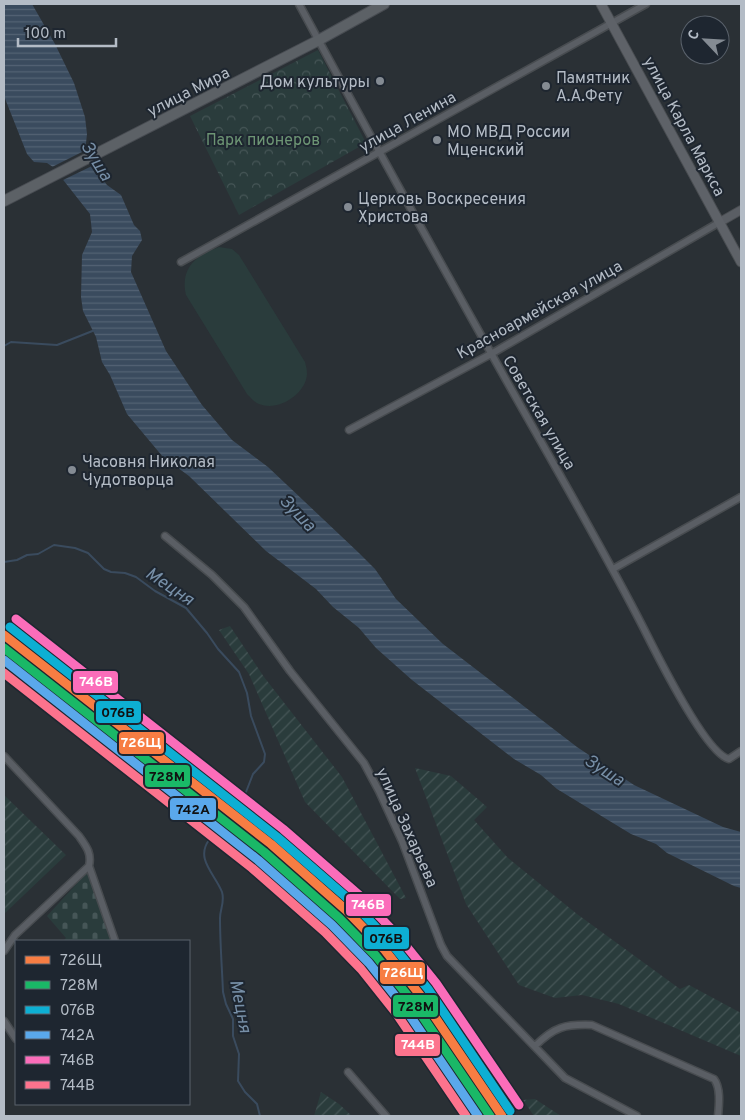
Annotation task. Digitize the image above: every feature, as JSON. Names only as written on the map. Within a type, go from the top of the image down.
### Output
[{"type":"main road","name":"улица Мира","points":[[6,199],[319,40],[384,4]]},
{"type":"main road","name":"улица Карла Маркса","points":[[601,4],[741,262]]},
{"type":"street","name":"Советская улица","points":[[299,4],[491,354],[613,569],[682,700],[717,752],[729,759],[741,751]]},
{"type":"street","name":"улица Ленина","points":[[181,262],[646,4]]},
{"type":"street","name":"Красноармейская улица","points":[[349,430],[491,354],[741,210]]},
{"type":"street","points":[[613,569],[741,497]]},
{"type":"street","name":"улица Захарьева","points":[[165,536],[212,574],[244,607],[290,672],[364,763],[402,841],[441,945],[447,956],[565,1078],[637,1116]]},
{"type":"street","points":[[4,756],[88,848],[89,866],[115,940]]},
{"type":"street","points":[[4,951],[15,935],[89,866]]},
{"type":"street","points":[[4,1021],[15,1038]]},
{"type":"street","points":[[535,1046],[546,1035],[558,1028],[574,1024],[592,1026],[714,1079],[717,1084],[718,1116]]},
{"type":"street","points":[[348,1072],[386,1116]]},
{"type":"green space","name":"Парк пионеров","points":[[318,50],[366,143],[239,215],[190,116]]},
{"type":"green space","points":[[219,247],[232,249],[239,255],[305,362],[307,374],[302,388],[290,399],[274,406],[259,404],[247,394],[186,295],[185,278],[191,264],[203,254]]},
{"type":"green space","points":[[230,626],[264,677],[342,777],[406,898],[400,899],[305,802],[249,674],[219,630]]},
{"type":"green space","points":[[415,768],[451,776],[487,807],[474,820],[508,858],[577,914],[680,989],[689,985],[741,1013],[741,1056],[619,1004],[582,995],[555,998],[519,985],[466,904]]},
{"type":"green space","points":[[4,795],[66,855],[4,914]]},
{"type":"green space","points":[[93,866],[119,940],[64,940],[66,938],[47,916]]},
{"type":"green space","points":[[321,1092],[339,1104],[352,1116],[314,1116]]},
{"type":"green space","points":[[535,1099],[561,1116],[534,1116],[523,1100]]},
{"type":"water","name":"Зуша","points":[[4,4],[32,4],[55,44],[74,83],[85,117],[87,134],[85,152],[88,160],[107,185],[121,195],[134,225],[140,231],[142,240],[132,256],[131,272],[166,351],[202,405],[232,440],[268,467],[359,553],[375,569],[396,599],[443,644],[577,747],[634,785],[723,827],[741,832],[741,888],[667,853],[656,844],[631,834],[557,789],[541,775],[514,759],[412,680],[376,648],[359,628],[333,607],[316,589],[266,551],[189,476],[163,457],[127,414],[110,375],[102,362],[96,337],[83,311],[81,297],[82,255],[92,232],[90,214],[53,167],[47,163],[34,162],[27,154],[4,96]]},
{"type":"pier","points":[[88,149],[90,159],[94,165],[61,181],[50,168]]},
{"type":"waterway","name":"Мецня","points":[[4,346],[11,342],[57,345],[95,330]]},
{"type":"waterway","name":"Мецня","points":[[4,562],[17,560],[27,555],[38,554],[54,545],[75,548],[88,553],[104,569],[136,577],[155,591],[186,608],[218,649],[239,672],[247,693],[251,716],[265,754],[264,762],[253,774],[246,792]]},
{"type":"waterway","name":"Мецня","points":[[209,840],[205,847],[205,860],[223,896],[220,918],[223,992],[233,1019],[233,1036],[239,1054],[238,1081],[245,1092],[257,1104],[260,1116]]},
{"type":"railway","points":[[4,648],[268,856],[321,902],[354,935],[409,998],[436,1035],[489,1116]]},
{"type":"transit line","name":"746В","points":[[16,619],[283,829],[360,896],[398,936],[436,983],[519,1105]]},
{"type":"transit line","name":"076В","points":[[10,627],[277,837],[353,903],[391,943],[428,989],[510,1111]]},
{"type":"transit line","name":"726Щ","points":[[4,635],[271,844],[346,910],[384,949],[420,995],[502,1116]]},
{"type":"transit line","name":"728М","points":[[4,648],[264,852],[339,918],[376,956],[412,1001],[490,1116]]},
{"type":"transit line","name":"742А","points":[[4,660],[258,860],[332,925],[369,963],[404,1007],[478,1116]]},
{"type":"transit line","name":"744В","points":[[4,673],[252,868],[325,932],[361,969],[396,1013],[466,1116]]},
{"type":"place","name":"Дом культуры","points":[[380,81]]},
{"type":"place","name":"Памятник А.А.Фету","points":[[546,86]]},
{"type":"place","name":"МО МВД России Мценский","points":[[437,140]]},
{"type":"place","name":"Церковь Воскресения Христова","points":[[348,207]]},
{"type":"place","name":"Часовня Николая Чудотворца","points":[[72,470]]}]
